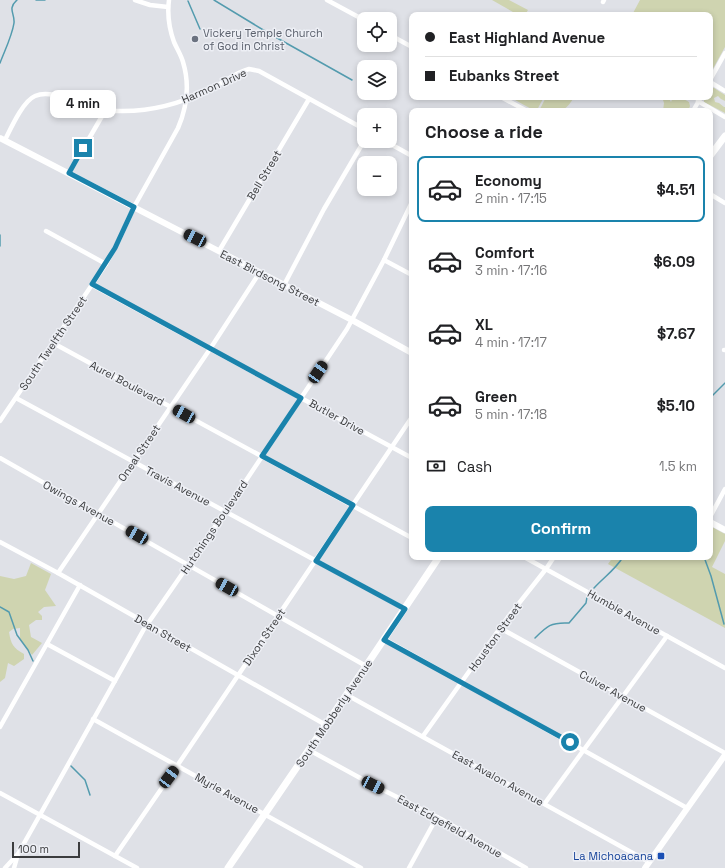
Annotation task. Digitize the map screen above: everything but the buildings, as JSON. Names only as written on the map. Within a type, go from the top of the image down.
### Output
[{"type":"main road","points":[[713,152],[725,136]]},
{"type":"main road","name":"South Mobberly Avenue","points":[[228,868],[437,560]]},
{"type":"street","points":[[134,0],[150,5],[168,7]]},
{"type":"street","name":"South Twelfth Street","points":[[0,421],[106,264],[134,207],[178,128],[184,114],[187,98],[185,69],[168,20],[169,0]]},
{"type":"street","points":[[327,0],[357,16]]},
{"type":"street","points":[[397,39],[409,45]]},
{"type":"street","points":[[713,75],[725,53]]},
{"type":"street","name":"Harmon Drive","points":[[2,139],[26,103],[36,95],[52,94],[80,107],[105,111],[145,110],[173,104],[208,90],[249,69],[259,71],[357,125]]},
{"type":"street","points":[[713,83],[725,91]]},
{"type":"street","name":"Bell Street","points":[[220,251],[309,99]]},
{"type":"street","points":[[506,100],[521,108]]},
{"type":"street","points":[[700,100],[712,108]]},
{"type":"street","points":[[713,109],[725,117]]},
{"type":"street","points":[[69,173],[105,111]]},
{"type":"street","name":"East Birdsong Street","points":[[2,139],[220,251],[409,351]]},
{"type":"street","points":[[284,285],[324,209],[360,148]]},
{"type":"street","points":[[397,148],[409,154]]},
{"type":"street","points":[[713,196],[725,203]]},
{"type":"street","name":"Hutchings Boulevard","points":[[14,868],[18,854],[148,624],[225,512],[352,320],[384,260],[409,208]]},
{"type":"street","points":[[46,231],[106,264]]},
{"type":"street","points":[[384,260],[409,273]]},
{"type":"street","name":"Oneal Street","points":[[58,572],[171,407],[260,272]]},
{"type":"street","name":"Butler Drive","points":[[92,284],[409,456]]},
{"type":"street","name":"Aurel Boulevard","points":[[53,343],[409,536]]},
{"type":"street","name":"Travis Avenue","points":[[16,398],[405,609]]},
{"type":"street","name":"Dixon Street","points":[[115,856],[409,422]]},
{"type":"street","name":"Owings Avenue","points":[[0,458],[366,666]]},
{"type":"street","points":[[713,512],[725,490]]},
{"type":"street","points":[[713,524],[725,530]]},
{"type":"street","name":"Dean Street","points":[[0,542],[58,572],[80,586],[326,725]]},
{"type":"street","name":"Humble Avenue","points":[[530,560],[725,668]]},
{"type":"street","name":"Houston Street","points":[[422,736],[500,628],[552,560]]},
{"type":"street","points":[[0,727],[80,586]]},
{"type":"street","name":"Culver Avenue","points":[[500,628],[725,754]]},
{"type":"street","points":[[545,803],[666,636]]},
{"type":"street","points":[[384,640],[687,808]]},
{"type":"street","points":[[47,644],[115,680]]},
{"type":"street","name":"East Avalon Avenue","points":[[347,694],[545,803],[647,866]]},
{"type":"street","name":"Myrle Avenue","points":[[93,719],[361,868]]},
{"type":"street","name":"East Edgefield Avenue","points":[[309,750],[373,785],[437,817],[526,868]]},
{"type":"street","points":[[647,866],[725,754]]},
{"type":"street","points":[[0,793],[137,868]]},
{"type":"street","points":[[409,868],[437,817]]},
{"type":"street","name":"Hutchings Boulevard","points":[[5,868],[18,854]]},
{"type":"green space","points":[[492,0],[509,0],[528,10],[527,12],[513,12]]},
{"type":"green space","points":[[640,0],[725,0],[725,47],[713,69],[713,12],[634,12]]},
{"type":"green space","points":[[714,88],[725,95],[725,101],[718,96],[714,98],[715,102],[725,107],[725,113],[704,102],[704,100],[713,100]]},
{"type":"green space","points":[[515,100],[542,100],[538,108],[530,108]]},
{"type":"green space","points":[[544,100],[572,100],[566,108],[540,108]]},
{"type":"green space","points":[[663,100],[670,100],[671,102],[672,100],[685,100],[689,102],[690,106],[689,108],[663,108]]},
{"type":"green space","points":[[713,528],[725,534],[725,541],[712,567],[725,574],[725,628],[608,564],[611,560],[713,560]]},
{"type":"green space","points":[[31,563],[51,574],[45,590],[56,606],[44,607],[38,612],[42,616],[42,620],[36,620],[29,625],[31,637],[42,643],[32,655],[20,639],[20,628],[13,629],[9,632],[13,645],[17,650],[24,654],[24,659],[14,666],[8,663],[5,678],[0,682],[0,576],[14,579],[26,576]]},
{"type":"waterway","points":[[0,63],[13,28],[14,20],[12,6],[17,0]]},
{"type":"waterway","points":[[36,0],[45,0]]},
{"type":"waterway","points":[[214,0],[270,34],[352,80]]},
{"type":"waterway","points":[[188,1],[200,29]]},
{"type":"waterway","points":[[0,235],[0,246]]},
{"type":"waterway","points":[[713,395],[725,383]]},
{"type":"waterway","points":[[594,588],[621,560]]},
{"type":"waterway","points":[[705,560],[724,624]]},
{"type":"waterway","points":[[535,638],[543,630],[553,624],[569,623],[586,603],[587,597]]},
{"type":"waterway","points":[[0,607],[9,612],[17,635],[28,650],[33,661]]},
{"type":"waterway","points":[[71,766],[85,780],[90,795]]},
{"type":"place","name":"Vickery Temple Church of God in Christ","points":[[195,39]]},
{"type":"place","name":"La Michoacana","points":[[661,856]]},
{"type":"route","points":[[83,148],[69,173],[134,207],[115,248],[92,284],[301,398],[262,456],[353,505],[316,561],[405,609],[384,640],[570,742]]}]
